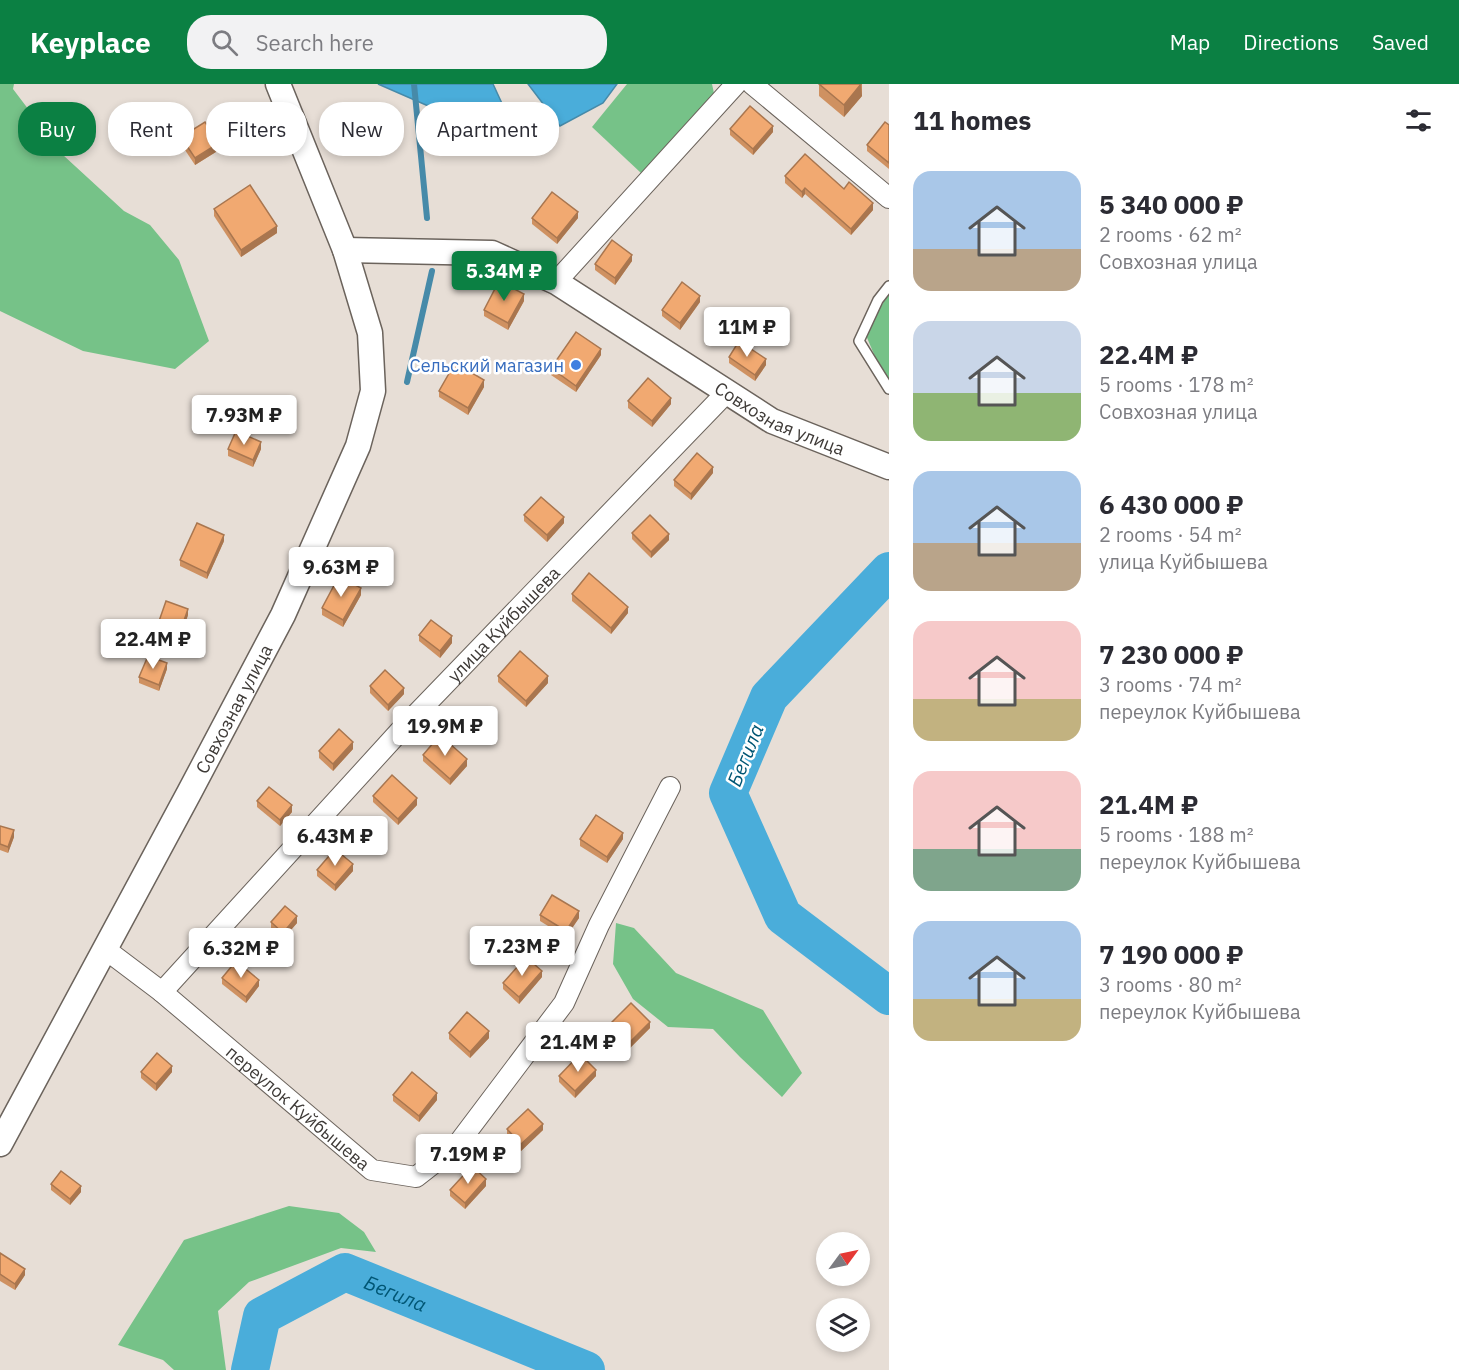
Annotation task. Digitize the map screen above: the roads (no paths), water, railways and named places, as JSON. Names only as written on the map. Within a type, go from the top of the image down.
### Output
[{"type":"street","name":"Совхозная улица","points":[[0,1144],[283,615],[358,446],[373,391],[370,333],[345,250],[278,84]]},
{"type":"street","points":[[556,282],[736,84]]},
{"type":"street","points":[[752,84],[889,198]]},
{"type":"street","name":"Совхозная улица","points":[[345,250],[492,253],[556,282],[772,421],[889,467]]},
{"type":"street","name":"улица Куйбышева","points":[[162,992],[399,732],[727,392]]},
{"type":"street","name":"переулок Куйбышева","points":[[105,949],[162,992],[372,1170],[416,1177],[457,1145],[564,1003],[599,925],[670,787]]},
{"type":"lane","points":[[889,286],[878,300],[859,341],[889,389]]},
{"type":"water","points":[[378,84],[493,84],[501,102],[419,102]]},
{"type":"water","points":[[528,84],[617,84],[603,103],[560,126],[559,102],[542,102]]},
{"type":"waterway","points":[[414,84],[427,218]]},
{"type":"waterway","points":[[407,382],[432,271]]},
{"type":"waterway","name":"Бегила","points":[[889,571],[769,697],[728,793],[783,916],[889,996]]},
{"type":"waterway","name":"Бегила","points":[[250,1370],[262,1316],[345,1272],[586,1370]]},
{"type":"place","name":"Сельский магазин","points":[[576,365]]}]
